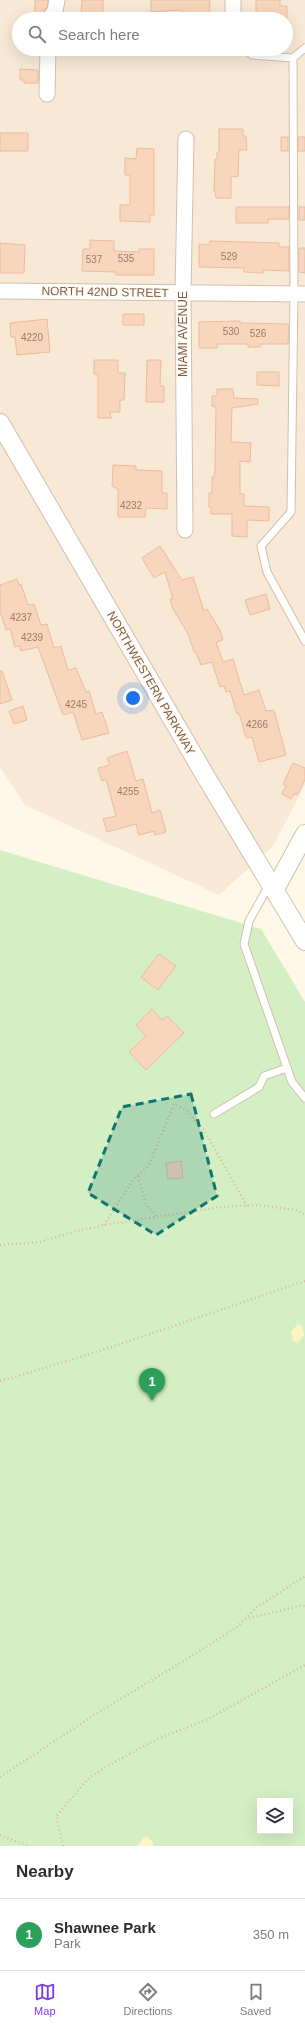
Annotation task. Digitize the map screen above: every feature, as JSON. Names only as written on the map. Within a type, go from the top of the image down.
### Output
[{"type":"street","points":[[54,12],[57,0]]},
{"type":"street","points":[[47,94],[48,56]]},
{"type":"street","name":"MIAMI AVENUE","points":[[185,530],[183,293],[186,139]]},
{"type":"street","name":"NORTH 42ND STREET","points":[[0,291],[299,294]]},
{"type":"street","name":"NORTHWESTERN PARKWAY","points":[[0,423],[206,777],[305,941]]},
{"type":"street","points":[[273,886],[305,834]]},
{"type":"lane","points":[[266,56],[293,58],[305,48]]},
{"type":"lane","points":[[293,58],[299,294],[291,512],[261,546],[267,572],[305,641]]},
{"type":"lane","points":[[273,886],[250,921],[244,944],[292,1082],[305,1098]]},
{"type":"lane","points":[[214,1114],[259,1087],[264,1076],[287,1068]]},
{"type":"path","points":[[104,1225],[138,1176],[149,1165],[174,1104],[187,1111],[204,1130],[247,1206]]},
{"type":"path","points":[[138,1176],[146,1205],[159,1218]]},
{"type":"path","points":[[0,1245],[41,1242],[69,1233],[104,1225],[159,1218],[220,1207],[247,1206],[297,1210],[305,1215]]},
{"type":"path","points":[[0,1381],[62,1364],[305,1281]]},
{"type":"path","points":[[0,1777],[102,1710],[237,1627],[257,1608],[305,1576]]},
{"type":"path","points":[[245,1619],[305,1606]]},
{"type":"path","points":[[63,1846],[56,1816],[90,1778],[157,1738],[206,1720],[305,1665]]},
{"type":"path","points":[[0,1835],[28,1846]]},
{"type":"highlighted area","points":[[191,1094],[217,1196],[156,1235],[88,1193],[122,1107]]},
{"type":"shaded area","points":[[0,0],[305,0],[305,785],[273,846],[219,895],[25,805],[0,767]]},
{"type":"green space","points":[[0,850],[261,929],[305,1002],[305,1846],[0,1846]]},
{"type":"sand","points":[[298,1324],[302,1326],[304,1335],[298,1343],[293,1341],[291,1331]]},
{"type":"sand","points":[[147,1836],[153,1842],[153,1846],[138,1846],[143,1838]]},
{"type":"building","points":[[35,0],[48,0],[47,7],[43,12],[35,12]]},
{"type":"building","points":[[82,0],[103,0],[103,12],[81,12]]},
{"type":"building","points":[[151,0],[210,0],[209,12],[182,12],[182,10],[151,12]]},
{"type":"building","points":[[256,0],[280,0],[280,6],[287,6],[287,12],[256,12]]},
{"type":"building","points":[[20,69],[38,70],[38,83],[24,83],[24,80],[20,80]]},
{"type":"building","points":[[219,129],[243,129],[243,136],[246,136],[247,150],[239,150],[238,177],[231,176],[231,198],[216,198],[214,191],[215,159],[217,159],[217,152],[219,152]]},
{"type":"building","points":[[0,133],[28,133],[28,151],[0,151]]},
{"type":"building","points":[[281,137],[288,137],[288,151],[281,151]]},
{"type":"building","points":[[298,137],[305,137],[305,151],[298,151]]},
{"type":"building","points":[[137,148],[154,149],[154,215],[150,215],[150,222],[120,221],[120,205],[130,205],[130,175],[125,175],[125,158],[136,159]]},
{"type":"building","points":[[236,207],[289,207],[289,219],[268,219],[268,223],[236,223]]},
{"type":"building","points":[[299,207],[305,207],[305,220],[299,220]]},
{"type":"building","points":[[90,240],[114,241],[114,251],[139,252],[139,249],[154,249],[154,275],[116,275],[116,272],[82,271],[83,249],[90,249]]},
{"type":"building","points":[[210,241],[279,243],[279,247],[289,247],[289,271],[263,270],[263,273],[244,272],[244,268],[199,267],[199,244],[209,245]]},
{"type":"building","points":[[0,243],[25,245],[24,273],[0,273]]},
{"type":"building","points":[[299,248],[305,248],[305,273],[299,272]]},
{"type":"building","points":[[123,314],[144,314],[144,325],[123,325]]},
{"type":"building","points":[[47,319],[50,352],[17,355],[15,337],[11,337],[10,323]]},
{"type":"building","points":[[240,321],[240,323],[289,324],[288,344],[260,344],[260,347],[248,347],[248,344],[217,344],[217,348],[199,348],[199,322]]},
{"type":"building","points":[[94,360],[118,360],[118,373],[125,373],[124,400],[120,400],[120,412],[110,412],[111,418],[98,418],[98,374],[94,374]]},
{"type":"building","points":[[147,360],[161,360],[160,386],[164,386],[164,402],[146,402]]},
{"type":"building","points":[[257,372],[279,372],[279,386],[257,385]]},
{"type":"building","points":[[217,389],[233,389],[234,398],[258,399],[258,404],[232,408],[231,442],[251,443],[250,462],[240,461],[240,494],[244,494],[244,506],[269,507],[269,521],[247,520],[247,537],[232,536],[232,514],[211,514],[211,507],[209,507],[209,493],[212,493],[212,477],[214,477],[215,470],[216,407],[212,406],[212,396],[217,396]]},
{"type":"building","points":[[113,465],[136,466],[136,470],[162,471],[162,493],[167,493],[167,509],[146,508],[145,517],[118,517],[118,489],[112,486]]},
{"type":"building","points":[[160,546],[182,580],[193,577],[204,611],[207,609],[220,630],[223,640],[216,642],[223,662],[233,659],[244,695],[259,690],[266,711],[274,710],[286,755],[259,762],[252,737],[246,738],[239,713],[237,714],[230,691],[226,692],[224,686],[220,687],[212,662],[201,665],[196,652],[194,652],[188,634],[173,609],[170,599],[173,599],[165,572],[154,578],[142,558]]},
{"type":"building","points":[[17,579],[19,585],[21,584],[28,605],[34,604],[41,625],[47,624],[54,648],[61,646],[68,670],[76,668],[86,692],[89,691],[96,714],[102,712],[109,733],[82,740],[73,712],[63,715],[38,647],[21,651],[19,646],[15,647],[10,629],[6,630],[0,611],[0,585]]},
{"type":"building","points":[[266,594],[270,609],[250,615],[245,600]]},
{"type":"building","points":[[0,671],[2,671],[12,700],[0,704]]},
{"type":"building","points":[[23,706],[27,720],[14,724],[9,711]]},
{"type":"building","points":[[127,751],[136,781],[143,779],[152,813],[160,810],[166,832],[155,835],[154,831],[139,835],[136,824],[107,832],[103,819],[116,816],[106,779],[102,781],[98,768],[110,765],[107,758]]},
{"type":"building","points":[[293,763],[305,768],[305,780],[297,795],[294,794],[291,799],[282,794],[286,786],[283,784]]},
{"type":"building","points":[[159,954],[176,966],[158,990],[141,977]]},
{"type":"building","points":[[152,1009],[162,1020],[167,1016],[184,1033],[146,1070],[129,1052],[146,1036],[136,1025]]},
{"type":"building","points":[[181,1161],[183,1178],[168,1179],[166,1163]]},
{"type":"place","name":"Shawnee Park","points":[[152,1401]]}]
